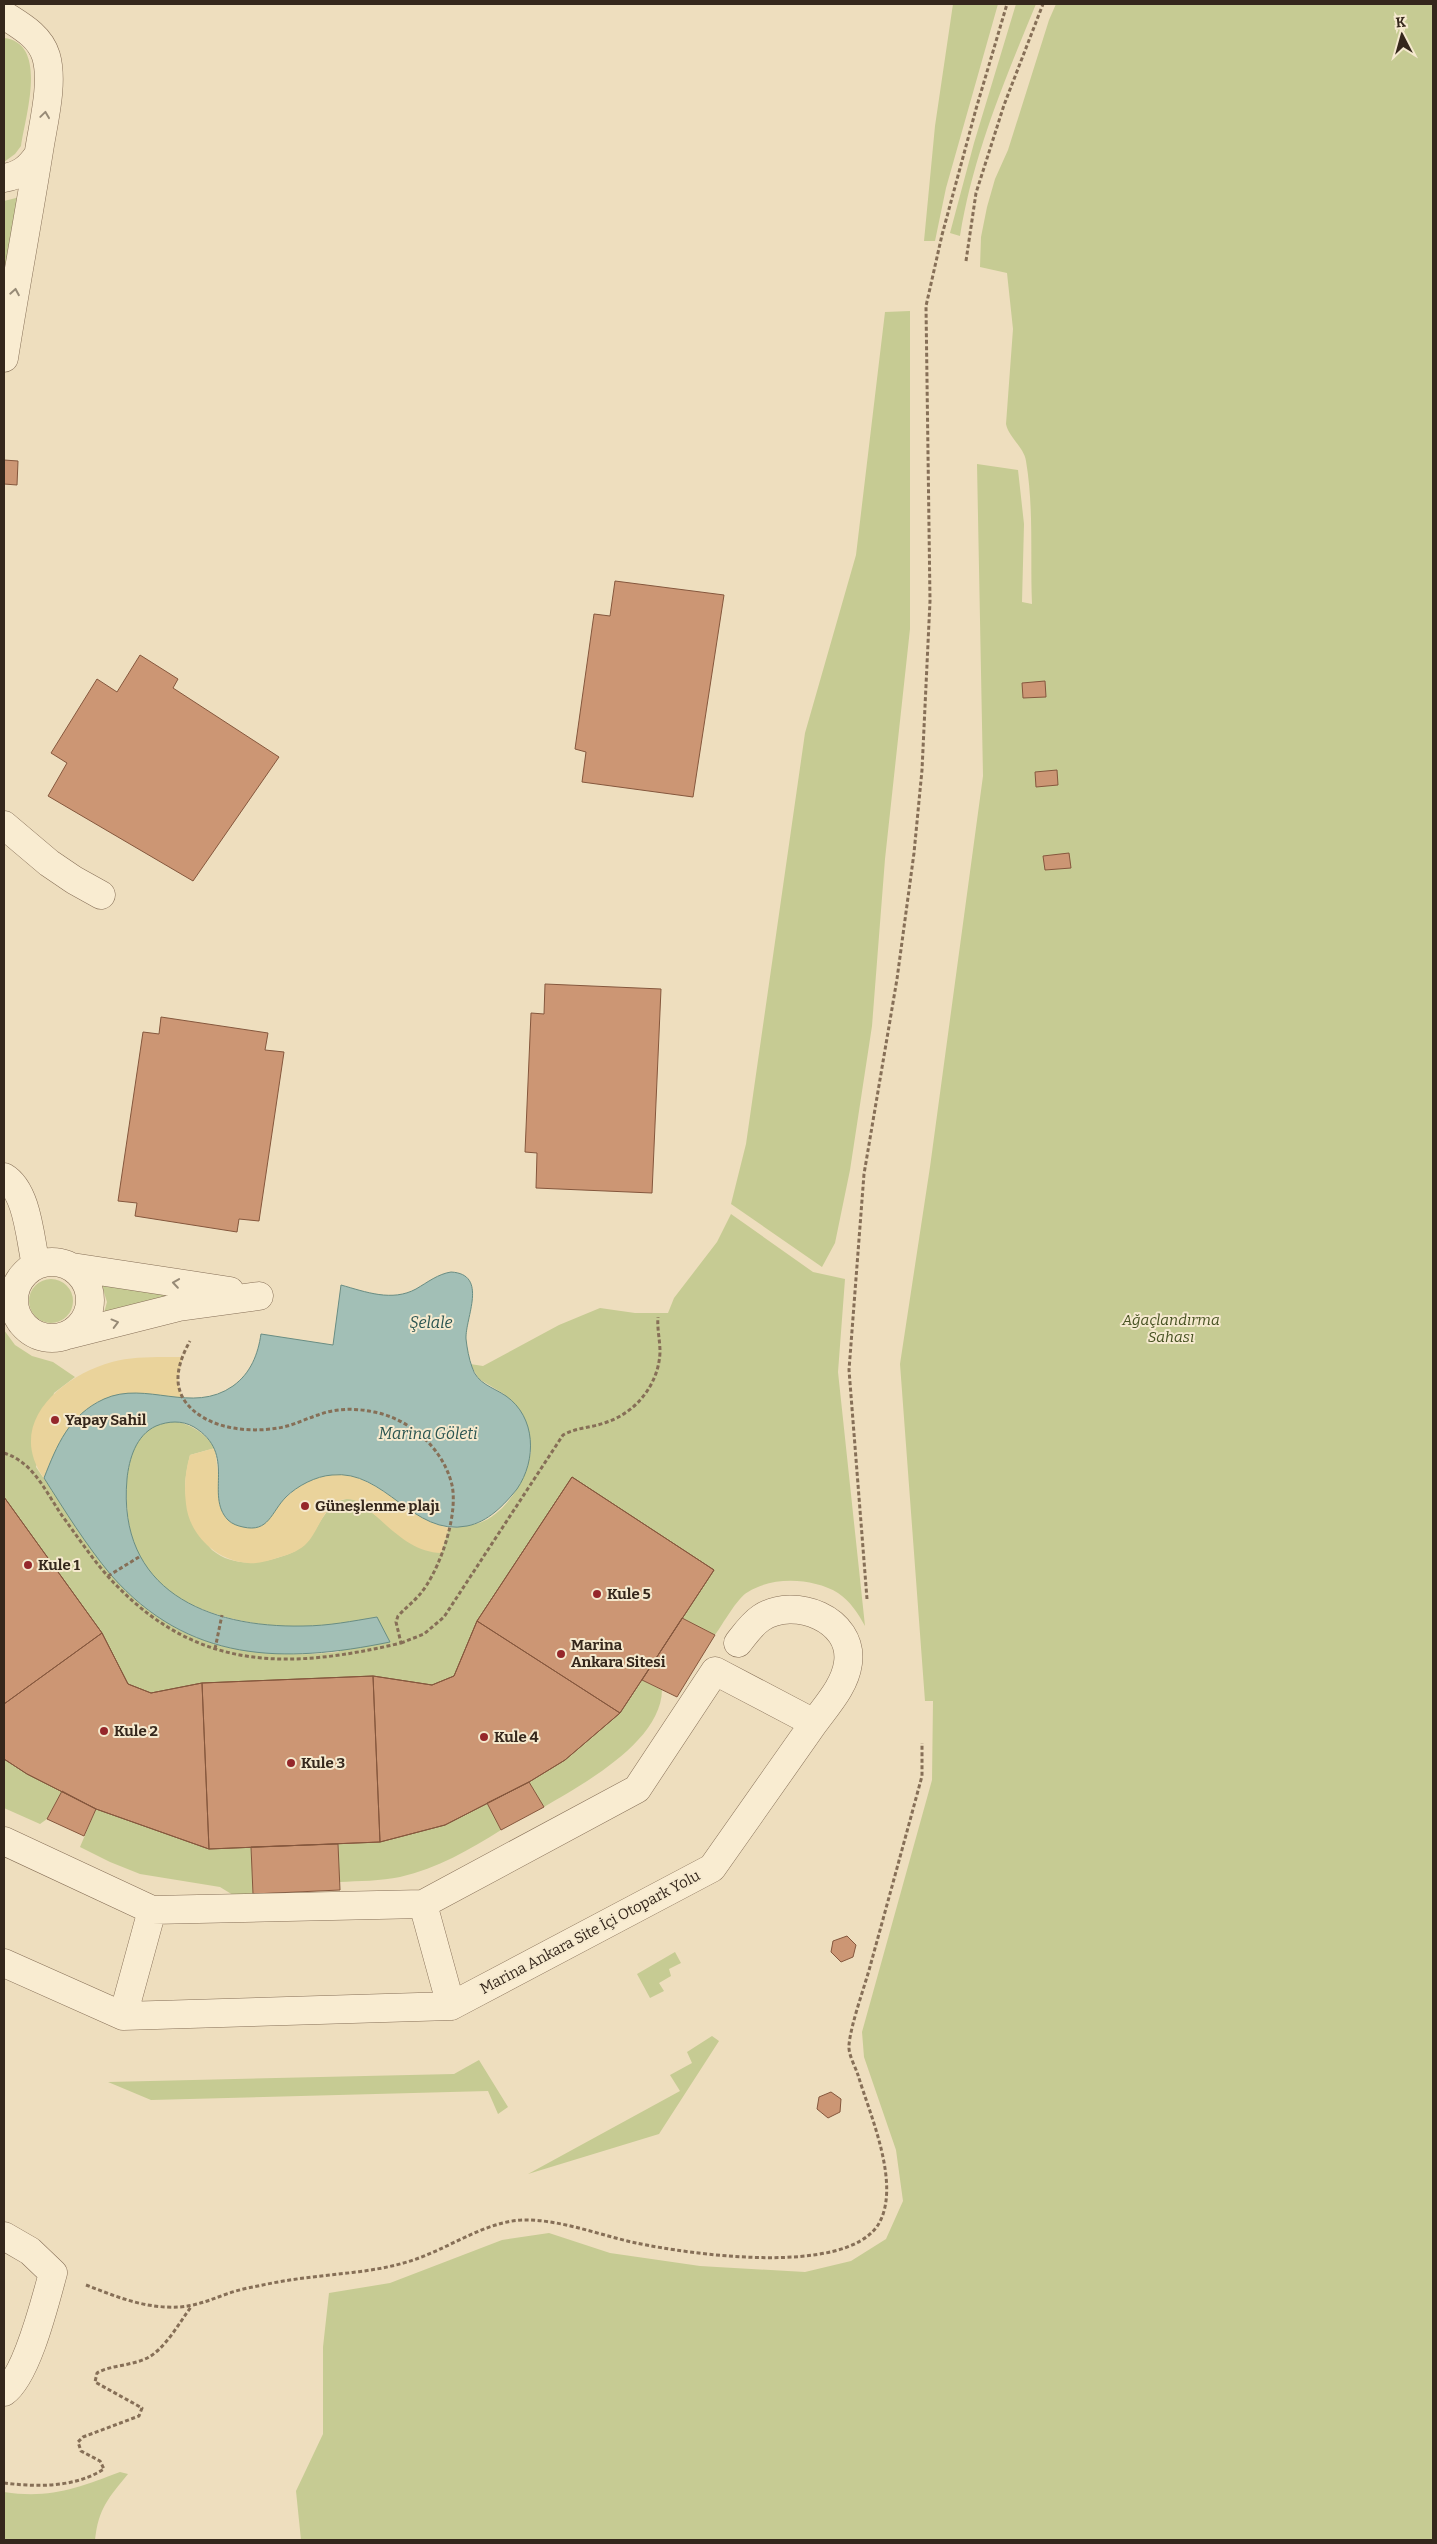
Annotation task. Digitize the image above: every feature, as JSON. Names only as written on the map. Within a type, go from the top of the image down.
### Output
[{"type":"street","points":[[4,15],[25,28],[39,40],[47,57],[48,86],[4,358]]},
{"type":"street","points":[[4,178],[16,176],[29,168],[38,155]]},
{"type":"street","points":[[4,825],[49,863],[101,895]]},
{"type":"street","points":[[4,1178],[14,1183],[20,1195],[36,1266]]},
{"type":"street","points":[[54,1262],[72,1267],[259,1296],[178,1307],[55,1338],[42,1337],[30,1331],[20,1322],[15,1310],[14,1297],[17,1284],[25,1273],[36,1266],[54,1262]]},
{"type":"street","points":[[68,1335],[78,1328],[90,1308],[87,1285],[81,1275],[72,1267]]},
{"type":"street","name":"Marina Ankara Site İçi Otopark Yolu","points":[[4,1963],[123,2016],[451,2006],[712,1868],[838,1690],[848,1662],[846,1645],[830,1622],[805,1611],[778,1611],[762,1617],[738,1643]]},
{"type":"street","points":[[4,1841],[152,1910],[423,1904],[637,1789],[715,1671],[814,1723]]},
{"type":"street","points":[[423,1904],[451,2006]]},
{"type":"street","points":[[123,2016],[152,1910]]},
{"type":"street","points":[[4,2236],[30,2251],[53,2273],[22,2369],[12,2386],[4,2392]]},
{"type":"path","points":[[867,1599],[849,1370],[864,1174],[899,970],[914,853],[922,770],[930,601],[926,306],[976,109],[1007,4]]},
{"type":"path","points":[[966,261],[976,193],[1004,105],[1043,4]]},
{"type":"path","points":[[4,1453],[20,1460],[35,1475],[64,1519],[129,1598],[163,1626],[184,1638],[260,1657],[320,1658],[401,1643],[424,1634],[444,1617],[562,1435],[570,1431],[617,1419],[644,1396],[659,1364],[658,1317]]},
{"type":"path","points":[[196,1334],[182,1357],[178,1382],[182,1398],[194,1411],[228,1427],[252,1430],[280,1428],[337,1410],[374,1412],[393,1417],[426,1439],[445,1467],[452,1485],[453,1499],[449,1528],[427,1584],[414,1602],[398,1616],[396,1622],[401,1643]]},
{"type":"path","points":[[110,1575],[139,1557]]},
{"type":"path","points":[[215,1647],[222,1615]]},
{"type":"path","points":[[53,2273],[139,2304],[168,2307],[191,2306],[242,2289],[303,2278],[383,2268],[409,2261],[502,2224],[521,2220],[575,2227],[636,2243],[682,2251],[746,2256],[820,2254],[854,2245],[878,2225],[886,2207],[885,2170],[878,2140],[848,2047],[922,1776],[922,1744]]},
{"type":"path","points":[[4,2483],[24,2486],[61,2484],[104,2469],[100,2461],[81,2451],[78,2442],[83,2438],[139,2416],[142,2408],[96,2382],[97,2374],[105,2369],[146,2359],[158,2350],[191,2306]]},
{"type":"green space","points":[[953,4],[998,4],[946,188],[935,241],[924,241],[935,126]]},
{"type":"green space","points":[[1016,4],[1036,4],[991,118],[973,176],[960,236],[950,233],[974,143]]},
{"type":"green space","name":"Ağaçlandırma Sahası","points":[[1056,4],[1433,4],[1433,2540],[301,2540],[296,2491],[323,2434],[323,2347],[329,2293],[390,2283],[502,2240],[549,2233],[610,2253],[700,2266],[805,2272],[851,2261],[886,2239],[903,2201],[896,2150],[864,2057],[862,2032],[932,1780],[933,1701],[925,1701],[900,1364],[930,1167],[983,776],[977,464],[1018,470],[1024,524],[1022,602],[1032,604],[1031,515],[1026,461],[1006,424],[1013,329],[1007,273],[980,267],[981,237],[995,179],[1008,150],[1049,20]]},
{"type":"green space","points":[[4,38],[18,43],[26,53],[30,67],[31,83],[21,146],[15,154],[4,162]]},
{"type":"green space","points":[[20,197],[4,294],[4,201]]},
{"type":"green space","points":[[910,311],[910,629],[885,859],[872,1026],[850,1170],[835,1243],[822,1267],[731,1204],[746,1144],[805,733],[856,555],[885,312]]},
{"type":"green space","points":[[731,1214],[813,1272],[845,1279],[838,1372],[865,1626],[860,1616],[838,1593],[817,1584],[781,1581],[758,1587],[744,1595],[715,1635],[682,1618],[713,1570],[572,1478],[477,1621],[454,1676],[432,1685],[373,1676],[202,1683],[151,1693],[128,1684],[102,1633],[4,1497],[4,1330],[15,1345],[32,1356],[53,1362],[75,1377],[54,1393],[36,1467],[101,1561],[134,1598],[159,1618],[185,1633],[213,1643],[242,1650],[273,1654],[338,1652],[377,1617],[340,1624],[294,1627],[243,1621],[192,1605],[170,1592],[151,1576],[138,1556],[130,1531],[127,1505],[127,1477],[130,1457],[138,1440],[144,1433],[153,1426],[163,1422],[182,1423],[201,1433],[215,1448],[190,1455],[185,1486],[187,1502],[194,1519],[209,1546],[221,1556],[241,1562],[251,1562],[291,1553],[307,1541],[324,1515],[331,1508],[338,1502],[346,1499],[357,1501],[383,1520],[441,1553],[449,1528],[462,1527],[484,1521],[493,1516],[509,1500],[521,1481],[531,1451],[504,1394],[479,1379],[470,1364],[483,1366],[559,1325],[600,1308],[635,1313],[668,1313],[674,1298],[717,1242]]},
{"type":"green space","points":[[51,1279],[63,1283],[69,1289],[73,1301],[69,1313],[63,1319],[51,1323],[39,1319],[33,1313],[29,1301],[33,1289],[39,1283]]},
{"type":"green space","points":[[101,1283],[193,1294],[104,1313],[107,1302]]},
{"type":"green space","points":[[642,1680],[662,1690],[658,1709],[649,1727],[635,1744],[598,1774],[544,1807],[529,1782],[565,1760],[620,1713]]},
{"type":"green space","points":[[4,1759],[62,1791],[47,1819],[40,1824],[4,1808]]},
{"type":"green space","points":[[487,1803],[501,1830],[465,1851],[427,1869],[400,1877],[339,1882],[338,1844],[380,1842],[445,1825]]},
{"type":"green space","points":[[96,1809],[209,1849],[251,1847],[253,1894],[233,1895],[220,1887],[140,1874],[80,1847]]},
{"type":"green space","points":[[675,1952],[681,1963],[669,1969],[671,1976],[659,1983],[664,1991],[650,1998],[637,1974]]},
{"type":"green space","points":[[712,2036],[719,2041],[659,2134],[528,2174],[680,2091],[670,2075],[692,2063],[687,2052]]},
{"type":"green space","points":[[479,2060],[508,2107],[498,2114],[488,2091],[151,2100],[108,2082],[454,2074]]},
{"type":"green space","points":[[120,2472],[128,2474],[115,2490],[102,2512],[96,2529],[95,2540],[4,2540],[4,2492],[36,2494],[64,2491]]},
{"type":"sand","name":"Yapay Sahil","points":[[182,1357],[178,1382],[182,1398],[125,1395],[109,1398],[95,1404],[72,1424],[56,1450],[44,1478],[34,1458],[31,1439],[35,1421],[44,1405],[58,1391],[74,1378],[112,1362],[138,1358]]},
{"type":"sand","name":"Güneşlenme plajı","points":[[215,1448],[222,1509],[277,1502],[284,1499],[297,1488],[315,1479],[335,1474],[348,1475],[374,1486],[423,1518],[449,1528],[441,1553],[418,1548],[389,1528],[362,1504],[346,1499],[340,1500],[328,1510],[305,1545],[295,1551],[255,1563],[237,1561],[226,1557],[216,1552],[199,1536],[188,1515],[185,1498],[186,1473],[190,1455]]},
{"type":"water","name":"Marina Göleti","points":[[451,1272],[463,1275],[469,1280],[472,1289],[466,1339],[474,1373],[482,1381],[506,1396],[516,1405],[528,1427],[530,1452],[524,1478],[512,1495],[489,1517],[467,1526],[448,1527],[431,1522],[415,1513],[368,1482],[351,1476],[332,1475],[307,1482],[296,1489],[286,1497],[269,1520],[259,1527],[239,1526],[228,1520],[221,1510],[218,1462],[214,1449],[207,1438],[194,1427],[180,1422],[161,1424],[143,1435],[135,1448],[128,1471],[128,1517],[137,1549],[153,1575],[175,1595],[202,1610],[234,1619],[267,1625],[322,1625],[377,1617],[390,1642],[312,1653],[275,1654],[239,1650],[205,1641],[172,1626],[141,1604],[111,1575],[84,1540],[44,1478],[59,1443],[73,1422],[82,1413],[104,1399],[120,1394],[136,1393],[185,1398],[201,1398],[217,1394],[233,1386],[245,1375],[256,1356],[261,1334],[333,1345],[341,1285],[379,1294],[398,1295],[416,1289],[437,1276]]},
{"type":"building","points":[[4,460],[18,461],[17,485],[4,484]]},
{"type":"building","points":[[615,581],[724,595],[693,797],[582,782],[586,752],[575,749],[594,614],[610,616]]},
{"type":"building","points":[[140,655],[178,679],[173,688],[279,757],[193,881],[48,796],[67,763],[51,753],[97,679],[117,692]]},
{"type":"building","points":[[1045,681],[1046,697],[1023,698],[1022,683]]},
{"type":"building","points":[[1057,770],[1058,785],[1036,787],[1035,772]]},
{"type":"building","points":[[1069,853],[1071,868],[1045,870],[1043,856]]},
{"type":"building","points":[[545,984],[661,989],[652,1193],[536,1188],[537,1153],[525,1152],[531,1013],[544,1014]]},
{"type":"building","points":[[161,1017],[268,1033],[265,1050],[284,1052],[259,1221],[239,1219],[237,1232],[135,1216],[137,1203],[118,1201],[143,1032],[159,1034]]},
{"type":"building","name":"Kule 5","points":[[572,1477],[714,1570],[620,1713],[477,1621]]},
{"type":"building","name":"Marina Ankara Sitesi","points":[[572,1477],[714,1570],[620,1713],[565,1760],[529,1782],[445,1825],[380,1842],[209,1849],[96,1809],[27,1774],[4,1759],[4,1497],[102,1633],[128,1684],[151,1693],[202,1683],[373,1676],[432,1685],[454,1676],[477,1621]]},
{"type":"building","name":"Kule 1","points":[[4,1497],[102,1633],[4,1704]]},
{"type":"building","points":[[682,1618],[715,1635],[677,1697],[642,1680]]},
{"type":"building","name":"Kule 4","points":[[477,1621],[620,1713],[565,1760],[529,1782],[445,1825],[380,1842],[373,1676],[432,1685],[454,1676]]},
{"type":"building","name":"Kule 2","points":[[102,1633],[128,1684],[151,1693],[202,1683],[209,1849],[96,1809],[27,1774],[4,1759],[4,1704]]},
{"type":"building","name":"Kule 3","points":[[373,1676],[380,1842],[209,1849],[202,1683]]},
{"type":"building","points":[[529,1782],[544,1807],[501,1830],[487,1803]]},
{"type":"building","points":[[62,1791],[96,1809],[84,1836],[47,1819]]},
{"type":"building","points":[[338,1844],[340,1890],[253,1894],[251,1847]]},
{"type":"building","points":[[847,1936],[856,1945],[853,1957],[841,1962],[831,1952],[833,1941]]},
{"type":"building","points":[[831,2092],[841,2099],[840,2112],[828,2118],[817,2109],[819,2097]]},
{"type":"place","name":"Yapay Sahil","points":[[55,1420]]},
{"type":"place","name":"Güneşlenme plajı","points":[[305,1506]]},
{"type":"place","name":"Kule 1","points":[[28,1565]]},
{"type":"place","name":"Kule 5","points":[[597,1594]]},
{"type":"place","name":"Marina Ankara Sitesi","points":[[561,1654]]},
{"type":"place","name":"Kule 2","points":[[104,1731]]},
{"type":"place","name":"Kule 4","points":[[484,1737]]},
{"type":"place","name":"Kule 3","points":[[291,1763]]},
{"type":"water label","name":"Şelale","points":[[431,1322]]}]
